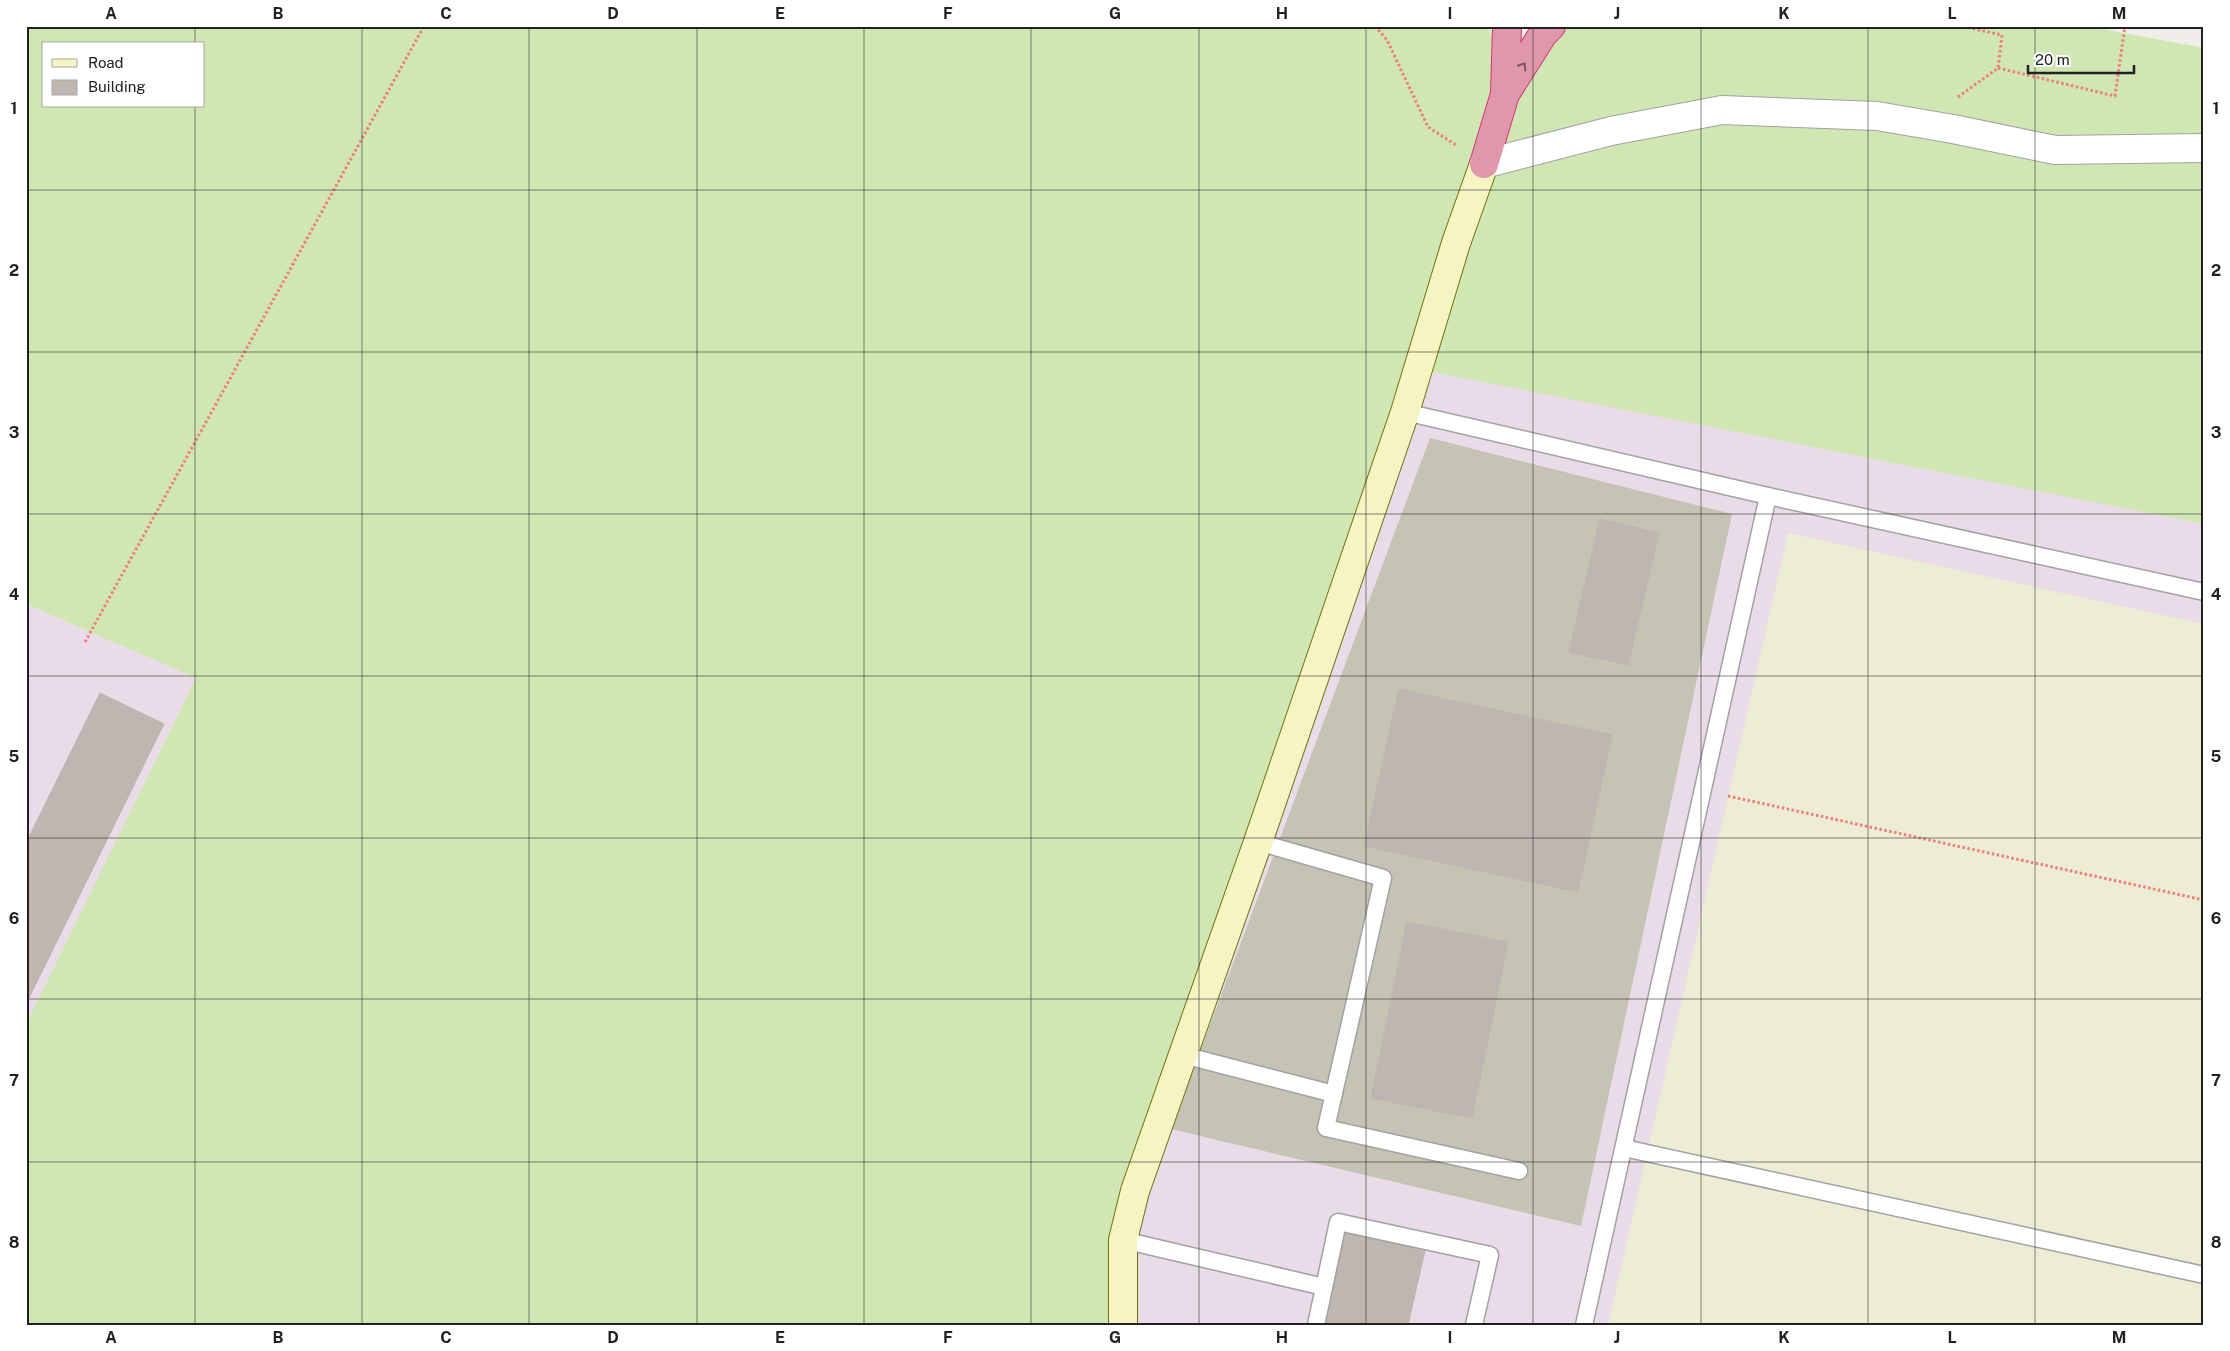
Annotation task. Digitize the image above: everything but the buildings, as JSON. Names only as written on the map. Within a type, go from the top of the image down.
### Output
[{"type":"highway","points":[[1484,164],[1505,94],[1507,26]]},
{"type":"highway","points":[[1505,94],[1543,34],[1552,26]]},
{"type":"street","points":[[1123,1325],[1123,1240],[1135,1191],[1258,842],[1405,412],[1456,243],[1484,164],[1611,131],[1722,110],[1877,116],[2055,150],[2204,148]]},
{"type":"lane","points":[[1405,412],[1768,496],[2204,592]]},
{"type":"lane","points":[[1584,1325],[1768,496]]},
{"type":"lane","points":[[1258,842],[1383,878],[1326,1128],[1519,1171]]},
{"type":"lane","points":[[1183,1055],[1334,1094]]},
{"type":"lane","points":[[1624,1148],[2204,1275]]},
{"type":"lane","points":[[1316,1325],[1338,1222],[1490,1255],[1474,1325]]},
{"type":"lane","points":[[1123,1240],[1324,1287]]},
{"type":"path","points":[[84,642],[424,26]]},
{"type":"path","points":[[1375,26],[1387,40],[1428,127],[1484,164]]},
{"type":"path","points":[[1920,123],[1998,68],[2002,35],[1962,26]]},
{"type":"path","points":[[1998,68],[2114,96],[2125,26]]},
{"type":"path","points":[[1702,790],[2204,900]]},
{"type":"shaded area","points":[[1434,371],[2204,524],[2204,1325],[1132,1325],[1131,1246]]},
{"type":"shaded area","points":[[1430,438],[1732,514],[1581,1226],[1171,1129]]},
{"type":"shaded area","points":[[26,604],[196,678],[26,1024]]},
{"type":"green space","points":[[26,26],[1488,26],[1505,73],[1111,1243],[1111,1325],[26,1325],[26,1024],[196,678],[26,604]]},
{"type":"green space","points":[[1551,26],[2086,26],[2204,48],[2204,524],[1417,369],[1484,164]]},
{"type":"green space","points":[[1788,533],[2204,624],[2204,1325],[1608,1325]]}]
